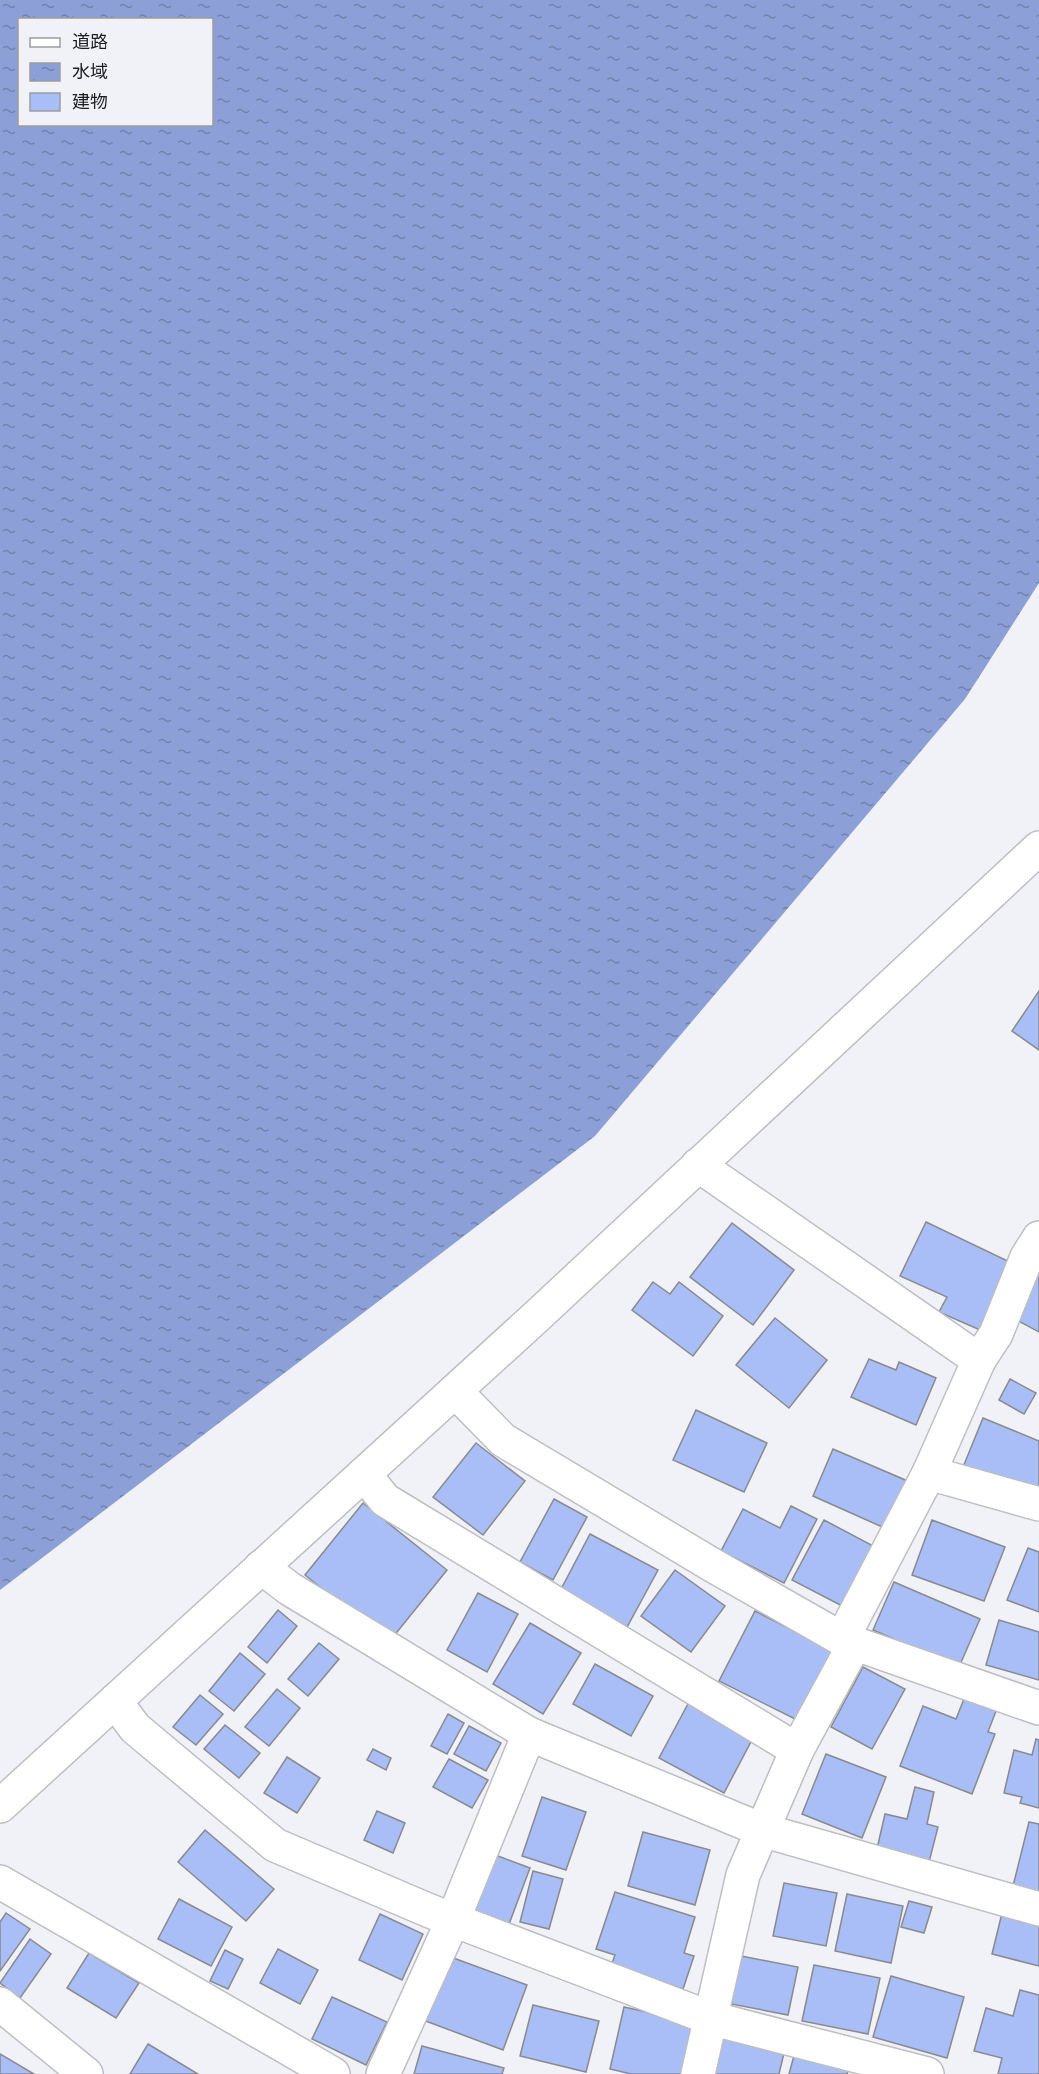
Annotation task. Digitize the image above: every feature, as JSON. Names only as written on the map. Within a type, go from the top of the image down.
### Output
[{"type":"street","points":[[0,1806],[364,1474],[1039,848]]},
{"type":"street","points":[[698,1165],[979,1360]]},
{"type":"street","points":[[698,2074],[743,1875],[797,1750],[929,1473],[979,1360],[996,1334],[1035,1253]]},
{"type":"street","points":[[454,1391],[503,1440],[704,1560],[848,1642],[1039,1708]]},
{"type":"street","points":[[929,1473],[1039,1504]]},
{"type":"street","points":[[364,1474],[385,1500],[797,1750]]},
{"type":"street","points":[[261,1567],[290,1589],[529,1734],[762,1830],[1039,1909]]},
{"type":"street","points":[[115,1701],[135,1728],[275,1845],[453,1920],[710,2018],[927,2074]]},
{"type":"street","points":[[383,2074],[453,1920],[529,1734]]},
{"type":"street","points":[[0,1882],[333,2074]]},
{"type":"street","points":[[0,2004],[86,2074]]},
{"type":"water","points":[[0,0],[1039,0],[1039,583],[965,699],[595,1136],[0,1590]]},
{"type":"building","points":[[1039,991],[1039,1050],[1012,1031]]},
{"type":"building","points":[[926,1222],[1012,1263],[980,1330],[939,1312],[947,1297],[900,1276]]},
{"type":"building","points":[[732,1223],[794,1270],[753,1325],[690,1277]]},
{"type":"building","points":[[1037,1275],[1039,1276],[1039,1332],[1015,1319]]},
{"type":"building","points":[[653,1282],[670,1294],[679,1282],[723,1316],[693,1356],[632,1310]]},
{"type":"building","points":[[775,1318],[827,1360],[789,1408],[736,1365]]},
{"type":"building","points":[[869,1359],[896,1370],[899,1362],[936,1378],[916,1425],[851,1397]]},
{"type":"building","points":[[1010,1379],[1036,1393],[1024,1414],[999,1400]]},
{"type":"building","points":[[696,1410],[767,1443],[744,1492],[673,1460]]},
{"type":"building","points":[[983,1418],[1039,1441],[1039,1505],[961,1472]]},
{"type":"building","points":[[476,1443],[525,1481],[483,1535],[433,1497]]},
{"type":"building","points":[[833,1449],[910,1482],[889,1530],[813,1496]]},
{"type":"building","points":[[554,1499],[587,1517],[553,1580],[520,1562]]},
{"type":"building","points":[[363,1503],[447,1570],[389,1642],[305,1575]]},
{"type":"building","points":[[791,1506],[817,1519],[784,1583],[721,1551],[743,1509],[780,1528]]},
{"type":"building","points":[[824,1520],[877,1548],[846,1608],[792,1580]]},
{"type":"building","points":[[932,1520],[1005,1547],[984,1601],[912,1575]]},
{"type":"building","points":[[590,1534],[658,1570],[626,1629],[559,1593]]},
{"type":"building","points":[[1028,1548],[1039,1552],[1039,1612],[1007,1600]]},
{"type":"building","points":[[675,1570],[725,1606],[691,1652],[641,1616]]},
{"type":"building","points":[[894,1582],[980,1619],[959,1667],[873,1630]]},
{"type":"building","points":[[478,1593],[518,1614],[487,1672],[447,1650]]},
{"type":"building","points":[[278,1610],[297,1626],[267,1663],[248,1647]]},
{"type":"building","points":[[755,1611],[837,1653],[801,1722],[719,1681]]},
{"type":"building","points":[[999,1620],[1039,1632],[1039,1680],[986,1665]]},
{"type":"building","points":[[530,1623],[581,1653],[543,1714],[493,1684]]},
{"type":"building","points":[[319,1643],[339,1659],[308,1696],[288,1679]]},
{"type":"building","points":[[240,1653],[265,1674],[234,1711],[209,1691]]},
{"type":"building","points":[[595,1664],[653,1696],[631,1736],[573,1704]]},
{"type":"building","points":[[863,1667],[905,1689],[872,1749],[831,1727]]},
{"type":"building","points":[[277,1689],[300,1708],[269,1746],[245,1727]]},
{"type":"building","points":[[200,1695],[223,1714],[196,1745],[173,1727]]},
{"type":"building","points":[[964,1699],[996,1711],[988,1732],[995,1734],[972,1794],[900,1766],[923,1706],[956,1719]]},
{"type":"building","points":[[689,1702],[754,1736],[724,1793],[659,1758]]},
{"type":"building","points":[[448,1714],[464,1723],[447,1754],[431,1746]]},
{"type":"building","points":[[225,1725],[260,1753],[239,1778],[204,1749]]},
{"type":"building","points":[[469,1726],[501,1743],[486,1771],[454,1754]]},
{"type":"building","points":[[1036,1739],[1039,1740],[1039,1808],[1020,1803],[1022,1797],[1004,1793],[1014,1750],[1032,1755]]},
{"type":"building","points":[[373,1749],[391,1758],[386,1770],[367,1760]]},
{"type":"building","points":[[826,1754],[886,1777],[862,1838],[802,1814]]},
{"type":"building","points":[[287,1757],[320,1778],[297,1813],[264,1793]]},
{"type":"building","points":[[449,1759],[488,1780],[472,1808],[433,1787]]},
{"type":"building","points":[[915,1787],[934,1792],[927,1824],[938,1827],[928,1866],[876,1853],[885,1814],[907,1819]]},
{"type":"building","points":[[542,1797],[586,1812],[566,1870],[522,1856]]},
{"type":"building","points":[[377,1811],[405,1823],[393,1853],[364,1840]]},
{"type":"building","points":[[1029,1822],[1039,1824],[1039,1897],[1012,1890]]},
{"type":"building","points":[[205,1830],[274,1889],[246,1921],[178,1862]]},
{"type":"building","points":[[643,1832],[710,1850],[695,1905],[628,1886]]},
{"type":"building","points":[[490,1853],[530,1868],[508,1927],[468,1912]]},
{"type":"building","points":[[533,1871],[563,1879],[549,1929],[520,1922]]},
{"type":"building","points":[[784,1883],[837,1893],[826,1946],[773,1936]]},
{"type":"building","points":[[615,1892],[695,1917],[684,1953],[694,1956],[683,1989],[611,1966],[615,1955],[596,1949]]},
{"type":"building","points":[[847,1894],[903,1906],[891,1963],[835,1951]]},
{"type":"building","points":[[179,1899],[232,1927],[211,1966],[158,1939]]},
{"type":"building","points":[[909,1901],[932,1907],[924,1933],[901,1927]]},
{"type":"building","points":[[6,1913],[30,1929],[0,1971],[0,1922]]},
{"type":"building","points":[[1002,1913],[1039,1922],[1039,1966],[992,1954]]},
{"type":"building","points":[[380,1914],[423,1934],[402,1980],[359,1960]]},
{"type":"building","points":[[30,1939],[51,1954],[20,1998],[0,1983]]},
{"type":"building","points":[[278,1949],[318,1970],[300,2004],[260,1983]]},
{"type":"building","points":[[225,1950],[243,1959],[228,1989],[210,1981]]},
{"type":"building","points":[[89,1953],[139,1983],[116,2018],[67,1988]]},
{"type":"building","points":[[736,1955],[798,1967],[788,2015],[726,2003]]},
{"type":"building","points":[[448,1956],[527,1985],[503,2050],[423,2020]]},
{"type":"building","points":[[814,1965],[880,1978],[868,2034],[802,2021]]},
{"type":"building","points":[[891,1976],[964,1997],[947,2058],[873,2037]]},
{"type":"building","points":[[1020,1990],[1039,1995],[1039,2074],[998,2074],[1002,2058],[974,2051],[986,2008],[1013,2016]]},
{"type":"building","points":[[332,1997],[387,2022],[366,2065],[312,2039]]},
{"type":"building","points":[[533,2005],[599,2021],[586,2072],[520,2056]]},
{"type":"building","points":[[624,2007],[697,2023],[686,2074],[631,2074],[610,2069]]},
{"type":"building","points":[[722,2034],[785,2049],[779,2074],[713,2074]]},
{"type":"building","points":[[148,2044],[198,2074],[130,2074]]},
{"type":"building","points":[[422,2046],[504,2068],[502,2074],[414,2074]]},
{"type":"building","points":[[795,2052],[849,2068],[847,2074],[789,2074]]},
{"type":"building","points":[[0,2054],[34,2074],[0,2074]]}]
